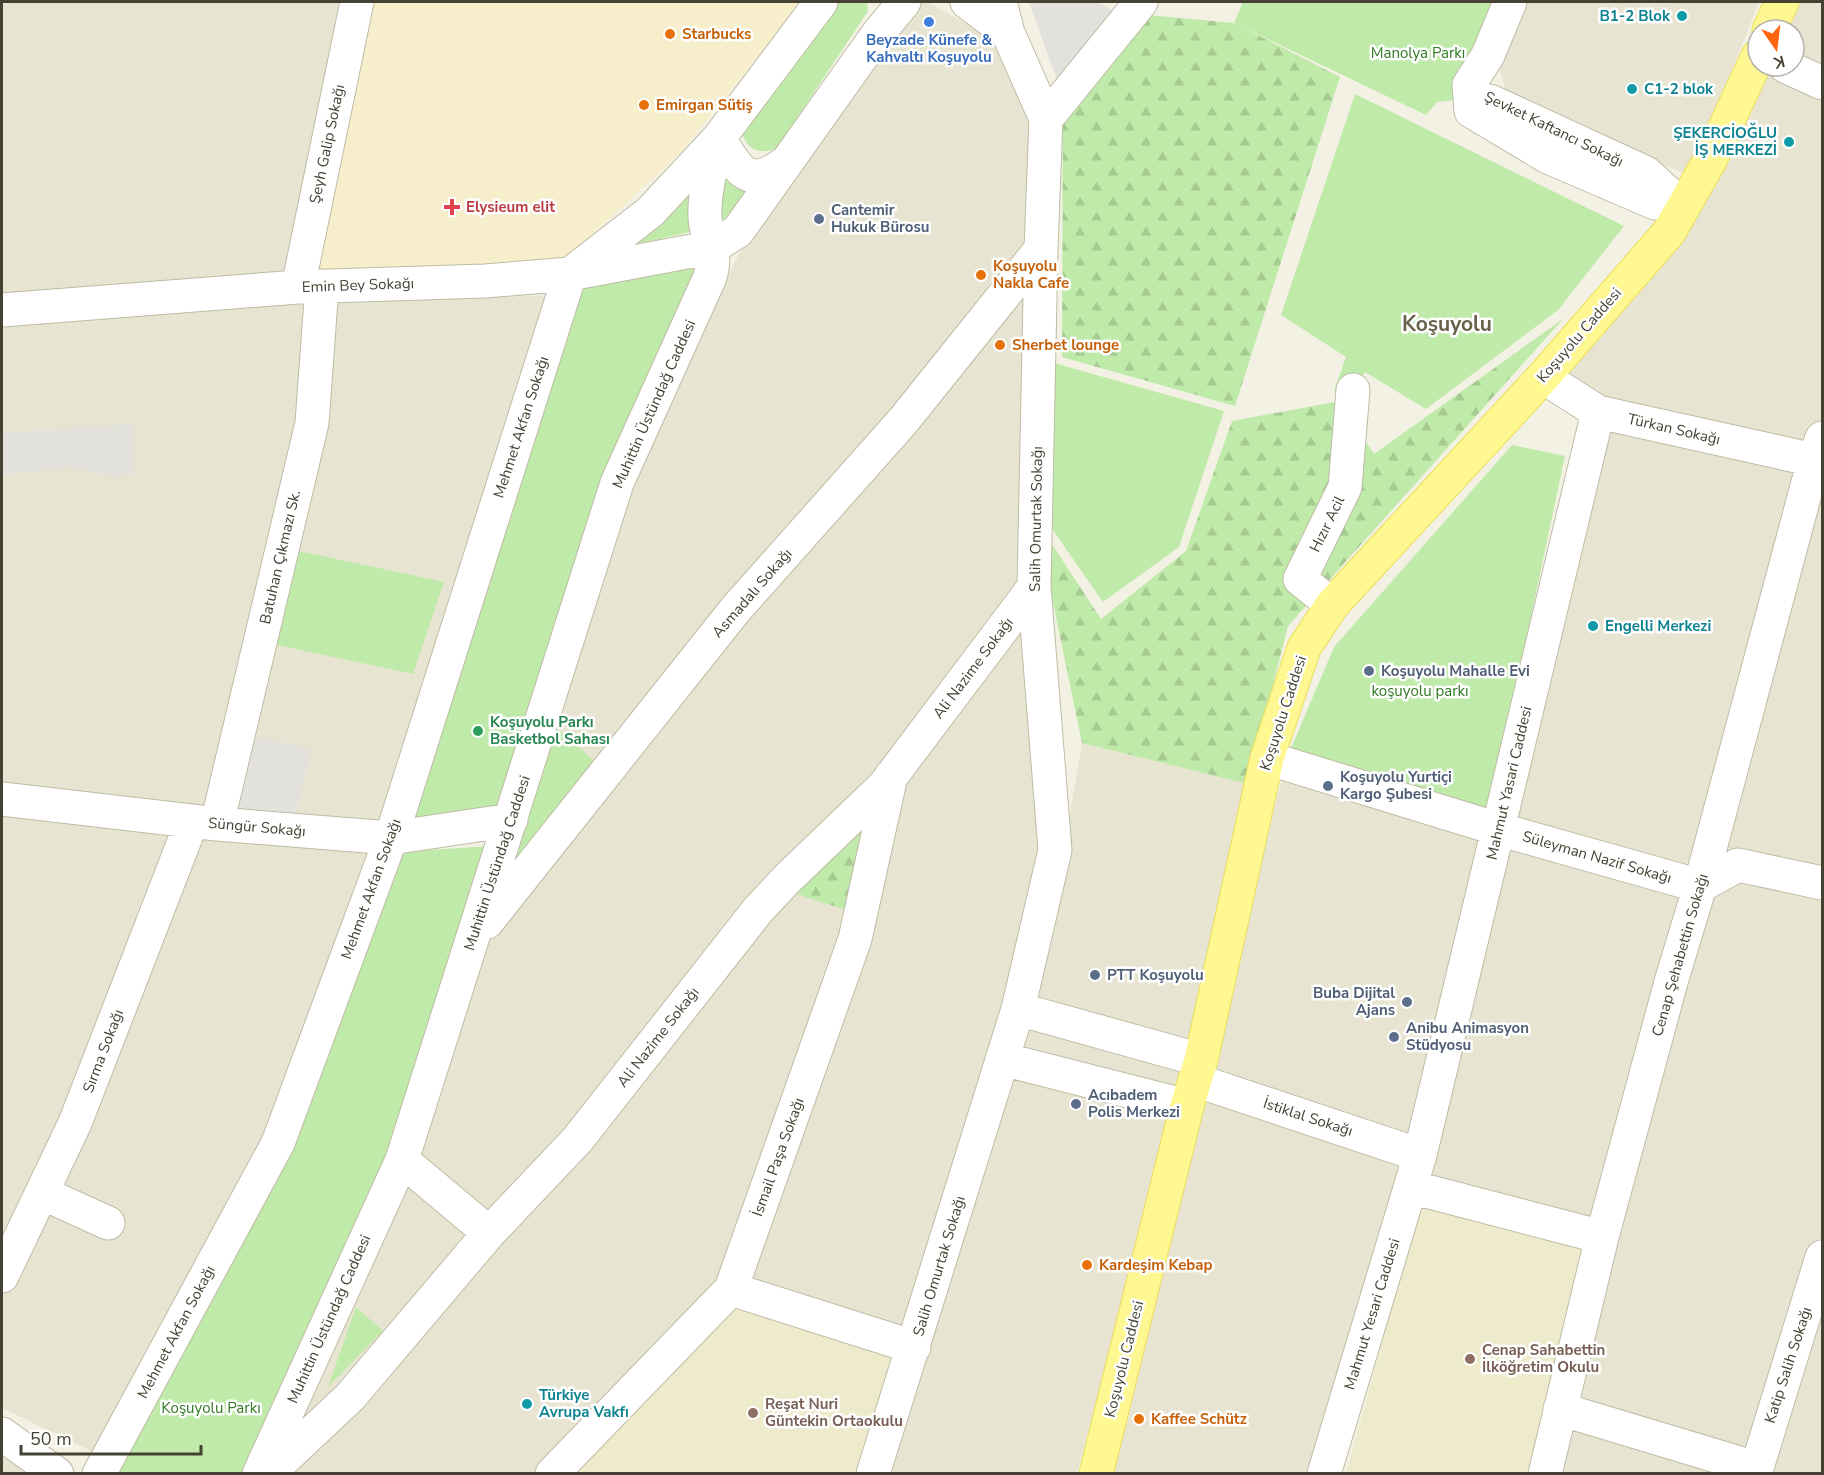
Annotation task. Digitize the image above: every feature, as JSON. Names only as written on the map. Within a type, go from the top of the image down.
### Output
[{"type":"main road","points":[[1775,18],[1782,2]]},
{"type":"main road","name":"Koşuyolu Caddesi","points":[[1096,1473],[1194,1082],[1267,758],[1304,648],[1332,605],[1544,377],[1669,232],[1710,160],[1748,78]]},
{"type":"street","name":"Şeyh Galip Sokağı","points":[[310,286],[357,2]]},
{"type":"street","name":"Muhittin Üstündağ Caddesi","points":[[570,274],[650,212],[719,138],[821,2]]},
{"type":"street","points":[[877,35],[881,12],[879,2]]},
{"type":"street","points":[[713,247],[738,231],[877,35],[904,2]]},
{"type":"street","name":"Salih Omurtak Sokağı","points":[[967,2],[1008,33]]},
{"type":"street","name":"Salih Omurtak Sokağı","points":[[873,1473],[1018,1009],[1055,850],[1035,587],[1041,249],[1046,118],[1008,33],[1000,2]]},
{"type":"street","points":[[1046,118],[1141,2]]},
{"type":"street","name":"Şevket Kaftancı Sokağı","points":[[1510,2],[1488,55],[1469,85],[1488,100],[1646,173],[1683,207]]},
{"type":"street","points":[[1806,76],[1822,83]]},
{"type":"street","name":"Muhittin Üstündağ Caddesi","points":[[259,1473],[402,1160],[512,820],[617,483],[710,277],[714,264],[713,247],[705,219],[708,179],[719,138]]},
{"type":"street","points":[[719,138],[738,170],[754,176],[771,174],[785,163]]},
{"type":"street","name":"Emin Bey Sokağı","points":[[2,310],[310,286],[485,281],[570,274],[713,247]]},
{"type":"street","name":"Asmadalı Sokağı","points":[[471,943],[735,610],[903,421],[1041,249]]},
{"type":"street","name":"Mehmet Akfan Sokağı","points":[[99,1473],[278,1143],[391,838],[570,274]]},
{"type":"street","name":"Batuhan Çıkmazı Sk.","points":[[204,822],[312,423],[310,286]]},
{"type":"street","name":"Türkan Sokağı","points":[[1544,377],[1598,411],[1818,449]]},
{"type":"street","name":"Hızır Acil","points":[[1332,605],[1300,579],[1345,487],[1353,390]]},
{"type":"street","name":"Mahmut Yasari Caddesi","points":[[1420,1155],[1598,411]]},
{"type":"street","name":"Cenap Şehabettin Sokağı","points":[[1545,1473],[1602,1237],[1818,449]]},
{"type":"street","name":"Ali Nazime Sokağı","points":[[268,1473],[350,1397],[489,1233],[578,1139],[758,910],[884,786],[1035,587]]},
{"type":"street","name":"Süleyman Nazif Sokağı","points":[[1267,758],[1498,829],[1700,886]]},
{"type":"street","name":"İsmail Paşa Sokağı","points":[[552,1473],[731,1289],[855,939],[891,776]]},
{"type":"street","name":"Süngür Sokağı","points":[[2,799],[204,822],[391,838],[512,820]]},
{"type":"street","name":"Sırma Sokağı","points":[[2,1276],[75,1124],[204,822]]},
{"type":"street","points":[[1700,886],[1738,866],[1822,883]]},
{"type":"street","points":[[1018,1009],[1194,1082]]},
{"type":"street","points":[[1002,1059],[1194,1082]]},
{"type":"street","name":"İstiklal Sokağı","points":[[1194,1082],[1420,1155]]},
{"type":"street","name":"Mahmut Yesari Caddesi","points":[[1324,1473],[1420,1155]]},
{"type":"street","points":[[402,1160],[489,1233]]},
{"type":"street","points":[[1410,1188],[1602,1237]]},
{"type":"street","points":[[42,1192],[108,1223]]},
{"type":"street","name":"Katip Salih Sokağı","points":[[1756,1471],[1822,1257]]},
{"type":"street","points":[[731,1289],[914,1347]]},
{"type":"street","points":[[1560,1409],[1756,1471]]},
{"type":"street","points":[[2,1434],[57,1473]]},
{"type":"shaded area","points":[[2,2],[352,2],[286,305],[556,295],[275,1143],[102,1456],[2,1408]]},
{"type":"shaded area","points":[[356,2],[801,2],[682,151],[565,260],[291,278]]},
{"type":"shaded area","points":[[914,2],[927,2],[992,38],[1033,123],[1028,583],[1064,849],[1082,743],[1248,784],[1195,1037],[1077,1473],[250,1474],[399,1148],[617,489],[738,256],[793,172]]},
{"type":"shaded area","points":[[1029,2],[1099,2],[1115,12],[1063,97]]},
{"type":"shaded area","points":[[1525,2],[1759,2],[1753,18],[1746,18],[1746,35],[1690,176],[1508,99],[1497,61]]},
{"type":"shaded area","points":[[1787,2],[1822,2],[1822,1473],[1534,1473],[1421,1200],[1603,419],[1549,378],[1691,210],[1753,78],[1806,78],[1806,18],[1780,18]]},
{"type":"shaded area","points":[[133,424],[135,474],[113,477],[72,467],[2,475],[2,433]]},
{"type":"shaded area","points":[[247,735],[312,749],[292,830],[229,825]]},
{"type":"shaded area","points":[[1289,753],[1490,809],[1406,1158],[1313,1473],[1103,1474],[1202,1076]]},
{"type":"shaded area","name":"Cenap Sahabettin İlköğretim Okulu","points":[[1421,1200],[1592,1245],[1534,1473],[1346,1474]]},
{"type":"shaded area","name":"Reşat Nuri Güntekin Ortaokulu","points":[[733,1295],[900,1353],[859,1473],[571,1474]]},
{"type":"shaded area","points":[[2,1457],[46,1473],[2,1473]]},
{"type":"green space","points":[[832,2],[867,2],[868,11],[777,148],[758,151],[752,148],[745,140],[740,126]]},
{"type":"green space","name":"Manolya Parkı","points":[[1243,2],[1503,2],[1455,100],[1437,102],[1426,115],[1234,23]]},
{"type":"green space","points":[[1115,12],[1234,23],[1340,77],[1235,406],[1062,357],[1063,97]]},
{"type":"green space","points":[[1355,94],[1624,226],[1558,310],[1426,409],[1365,372],[1348,398],[1334,391],[1346,357],[1281,315]]},
{"type":"green space","points":[[700,168],[698,230],[625,247]]},
{"type":"green space","points":[[723,172],[749,187],[732,212],[723,220],[719,220]]},
{"type":"green space","points":[[704,261],[504,813],[410,819],[568,290]]},
{"type":"green space","points":[[1563,319],[1288,626],[1248,784],[1082,743],[1036,520],[1101,619],[1186,551],[1232,421],[1340,401],[1374,454]]},
{"type":"green space","points":[[1054,363],[1224,411],[1179,547],[1103,602],[1048,523]]},
{"type":"green space","name":"koşuyolu parkı","points":[[1512,445],[1565,456],[1490,809],[1289,753],[1334,647]]},
{"type":"green space","points":[[294,550],[444,582],[413,674],[273,644]]},
{"type":"green space","points":[[548,720],[600,766],[496,897]]},
{"type":"green space","points":[[870,807],[849,911],[787,891]]},
{"type":"green space","name":"Koşuyolu Parkı","points":[[492,846],[399,1148],[250,1473],[104,1474],[281,1154],[395,852]]},
{"type":"green space","points":[[356,1307],[383,1331],[328,1387]]},
{"type":"place","name":"B1-2 Blok","points":[[1682,16]]},
{"type":"place","name":"Beyzade Künefe & Kahvaltı Koşuyolu","points":[[929,22]]},
{"type":"place","name":"Starbucks","points":[[670,34]]},
{"type":"place","name":"C1-2 blok","points":[[1632,89]]},
{"type":"place","name":"Emirgan Sütiş","points":[[644,105]]},
{"type":"place","name":"ŞEKERCİOĞLU İŞ MERKEZİ","points":[[1789,142]]},
{"type":"place","name":"Elysieum elit","points":[[452,207]]},
{"type":"place","name":"Cantemir Hukuk Bürosu","points":[[819,219]]},
{"type":"place","name":"Koşuyolu Nakla Cafe","points":[[981,275]]},
{"type":"place","name":"Sherbet lounge","points":[[1000,345]]},
{"type":"place","name":"Engelli Merkezi","points":[[1593,626]]},
{"type":"place","name":"Koşuyolu Mahalle Evi","points":[[1369,671]]},
{"type":"place","name":"Koşuyolu Parkı Basketbol Sahası","points":[[478,731]]},
{"type":"place","name":"Koşuyolu Yurtiçi Kargo Şubesi","points":[[1328,786]]},
{"type":"place","name":"PTT Koşuyolu","points":[[1095,975]]},
{"type":"place","name":"Buba Dijital Ajans","points":[[1407,1002]]},
{"type":"place","name":"Anibu Animasyon Stüdyosu","points":[[1394,1037]]},
{"type":"place","name":"Acıbadem Polis Merkezi","points":[[1076,1104]]},
{"type":"place","name":"Kardeşim Kebap","points":[[1087,1265]]},
{"type":"place","name":"Cenap Sahabettin İlköğretim Okulu","points":[[1470,1359]]},
{"type":"place","name":"Türkiye Avrupa Vakfı","points":[[527,1404]]},
{"type":"place","name":"Reşat Nuri Güntekin Ortaokulu","points":[[753,1413]]},
{"type":"place","name":"Kaffee Schütz","points":[[1139,1419]]},
{"type":"district","name":"Koşuyolu","points":[[1447,324]]}]
